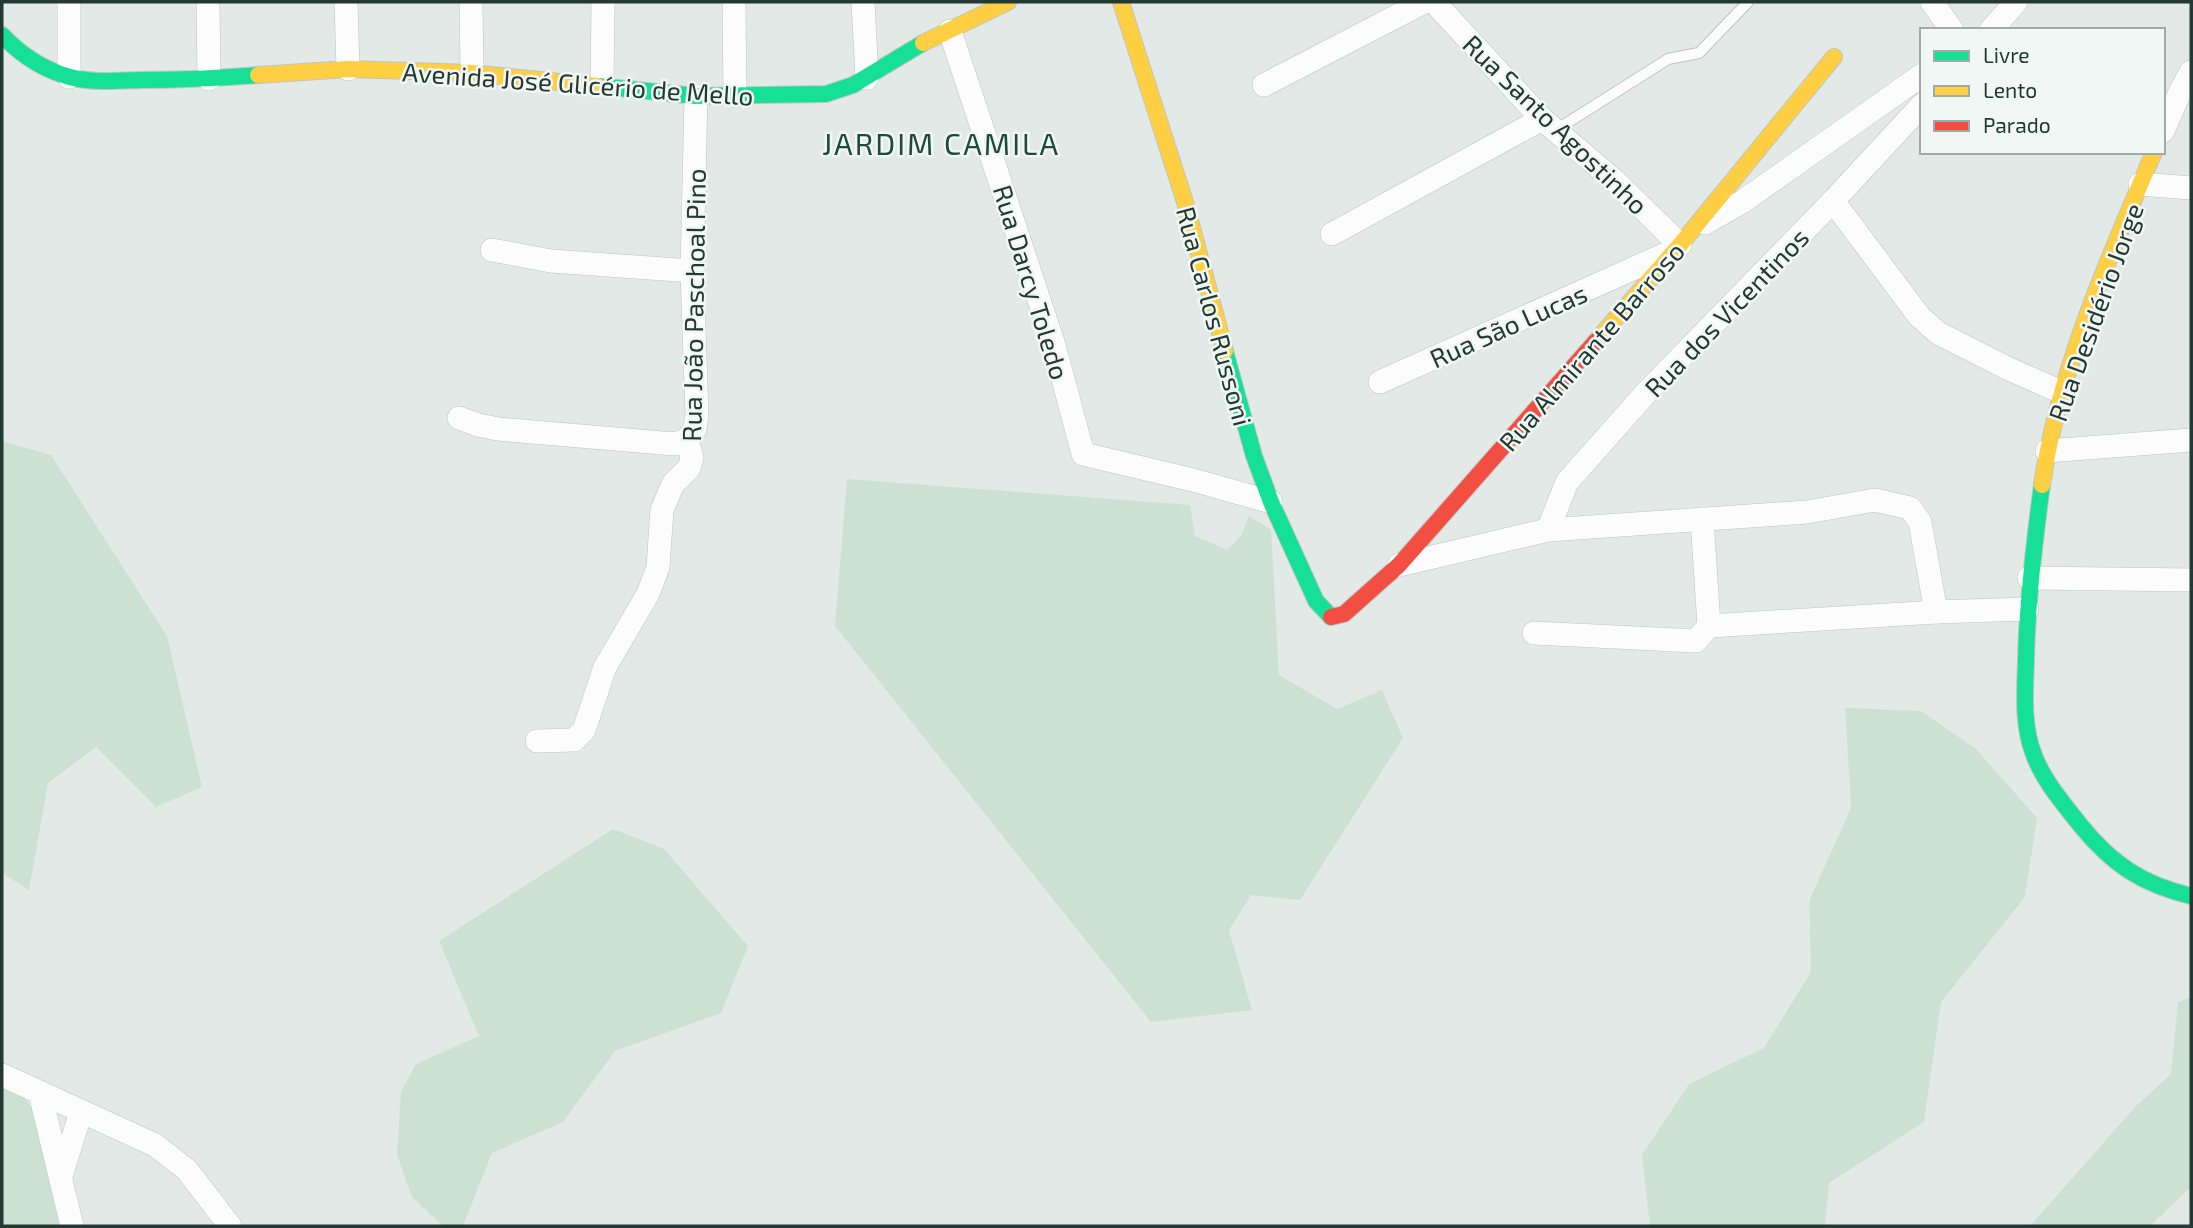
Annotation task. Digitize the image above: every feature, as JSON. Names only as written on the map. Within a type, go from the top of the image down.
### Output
[{"type":"street","points":[[69,2],[69,77]]},
{"type":"street","points":[[208,2],[209,79]]},
{"type":"street","points":[[346,2],[348,69]]},
{"type":"street","points":[[471,2],[472,73]]},
{"type":"street","points":[[602,85],[603,2]]},
{"type":"street","points":[[734,2],[735,96]]},
{"type":"street","points":[[863,2],[867,78]]},
{"type":"street","name":"Rua Carlos Russoni","points":[[1121,2],[1185,202],[1251,444],[1270,502],[1315,601],[1323,612],[1332,618]]},
{"type":"street","points":[[1264,85],[1424,2]]},
{"type":"street","name":"Rua Santo Agostinho","points":[[1434,2],[1549,124],[1681,243]]},
{"type":"street","points":[[1993,28],[2016,2]]},
{"type":"street","name":"Avenida José Glicério de Mello","points":[[2,35],[16,50],[31,60],[69,77],[101,81],[209,79],[348,69],[472,73],[696,96],[825,94],[867,78],[905,51],[950,31],[999,4]]},
{"type":"street","name":"Rua Darcy Toledo","points":[[950,31],[1054,345],[1083,454],[1193,480],[1270,502]]},
{"type":"street","name":"Rua Almirante Barroso","points":[[1332,618],[1344,614],[1399,565],[1681,243],[1834,57]]},
{"type":"street","points":[[2165,126],[2191,72]]},
{"type":"street","name":"Rua São Lucas","points":[[1380,382],[1681,243],[1920,76]]},
{"type":"street","name":"Rua João Paschoal Pino","points":[[537,740],[574,740],[584,730],[605,667],[648,594],[658,567],[662,510],[673,484],[689,468],[692,458],[687,440],[695,429],[697,415],[692,271],[696,96]]},
{"type":"street","name":"Rua dos Vicentinos","points":[[1548,530],[1567,482],[1646,393],[1833,201],[1920,107]]},
{"type":"street","points":[[1332,234],[1549,124]]},
{"type":"street","name":"Rua Desidério Jorge","points":[[2153,154],[2061,392],[2048,451],[2029,578],[2025,711],[2030,744],[2038,766],[2052,790],[2100,849],[2123,870],[2153,885],[2191,896]]},
{"type":"street","points":[[2140,184],[2191,188]]},
{"type":"street","points":[[1833,201],[1919,316],[1938,333],[1995,363],[2061,392]]},
{"type":"street","points":[[492,250],[551,261],[692,271]]},
{"type":"street","points":[[459,418],[498,429],[674,444],[687,440]]},
{"type":"street","points":[[2048,451],[2190,434]]},
{"type":"street","points":[[1399,565],[1548,530],[1807,512],[1875,500],[1910,508],[1920,522],[1936,612]]},
{"type":"street","points":[[1534,633],[1696,641],[1709,626],[1702,519]]},
{"type":"street","points":[[2029,578],[2191,580]]},
{"type":"street","points":[[1709,626],[2027,609]]},
{"type":"street","points":[[2,1075],[155,1146],[200,1184],[230,1226]]},
{"type":"street","points":[[40,1093],[72,1226]]},
{"type":"street","points":[[61,1176],[81,1112]]},
{"type":"lane","points":[[1549,124],[1668,59],[1699,53],[1748,2]]},
{"type":"green space","points":[[2,441],[51,455],[167,636],[202,787],[156,807],[96,747],[48,783],[29,890],[2,873]]},
{"type":"green space","points":[[847,479],[1190,505],[1195,536],[1227,550],[1241,536],[1249,516],[1271,530],[1279,675],[1337,709],[1382,690],[1403,738],[1300,900],[1251,895],[1229,930],[1252,1010],[1151,1022],[835,626]]},
{"type":"green space","points":[[1845,708],[1921,711],[1976,749],[2037,818],[2025,897],[1941,1002],[1924,1122],[1829,1183],[1825,1226],[1650,1226],[1642,1155],[1689,1084],[1764,1048],[1811,972],[1809,901],[1851,808]]},
{"type":"green space","points":[[613,829],[664,849],[748,946],[721,1013],[615,1051],[563,1122],[492,1153],[463,1226],[443,1226],[412,1197],[397,1154],[401,1092],[416,1064],[479,1036],[439,941]]},
{"type":"green space","points":[[2191,997],[2191,1187],[2150,1226],[2030,1226],[2135,1107],[2171,1074],[2178,1002]]},
{"type":"green space","points":[[2,1085],[23,1097],[36,1113],[61,1226],[2,1226]]},
{"type":"traffic: fast","points":[[2,35],[42,66],[78,79],[114,81],[258,75]]},
{"type":"traffic: fast","points":[[598,86],[696,96],[826,94],[853,85],[923,43]]},
{"type":"traffic: fast","points":[[1225,351],[1254,456],[1271,502],[1316,601],[1331,617]]},
{"type":"traffic: fast","points":[[2042,485],[2029,595],[2027,638],[2025,708],[2030,744],[2043,774],[2055,792],[2105,852],[2143,879],[2191,896]]},
{"type":"traffic: slow","points":[[923,43],[1008,2]]},
{"type":"traffic: slow","points":[[1121,2],[1185,202],[1225,351]]},
{"type":"traffic: slow","points":[[1596,341],[1680,245],[1834,57]]},
{"type":"traffic: slow","points":[[258,75],[348,69],[472,73],[598,86]]},
{"type":"traffic: slow","points":[[2042,485],[2060,399],[2073,357],[2103,274],[2153,154]]},
{"type":"traffic: jam","points":[[1331,617],[1344,614],[1399,565],[1596,341]]},
{"type":"district","name":"JARDIM CAMILA","points":[[941,143]]}]
